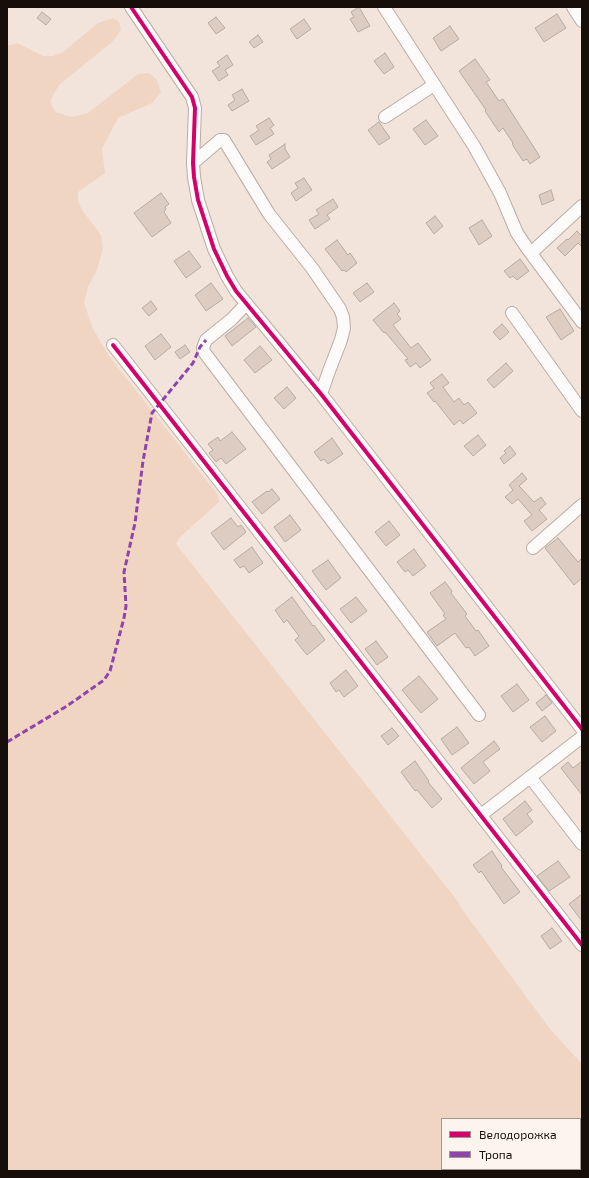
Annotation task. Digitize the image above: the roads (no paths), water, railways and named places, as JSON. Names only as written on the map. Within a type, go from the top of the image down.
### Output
[{"type":"street","points":[[131,7],[192,97],[196,117],[193,163],[198,200],[214,249],[236,291],[321,394],[582,729]]},
{"type":"street","points":[[384,7],[474,146],[500,193],[518,233],[582,322]]},
{"type":"street","points":[[573,7],[582,21]]},
{"type":"street","points":[[385,117],[434,85]]},
{"type":"street","points":[[193,163],[220,140],[224,140],[269,214],[312,268],[340,309],[343,317],[344,328],[321,394]]},
{"type":"street","points":[[531,253],[582,206]]},
{"type":"street","points":[[246,304],[232,319],[206,340],[203,348],[204,352],[478,715]]},
{"type":"street","points":[[512,313],[582,411]]},
{"type":"street","points":[[113,345],[582,945]]},
{"type":"street","points":[[533,548],[582,505]]},
{"type":"street","points":[[481,815],[582,737]]},
{"type":"street","points":[[530,777],[582,844]]}]
